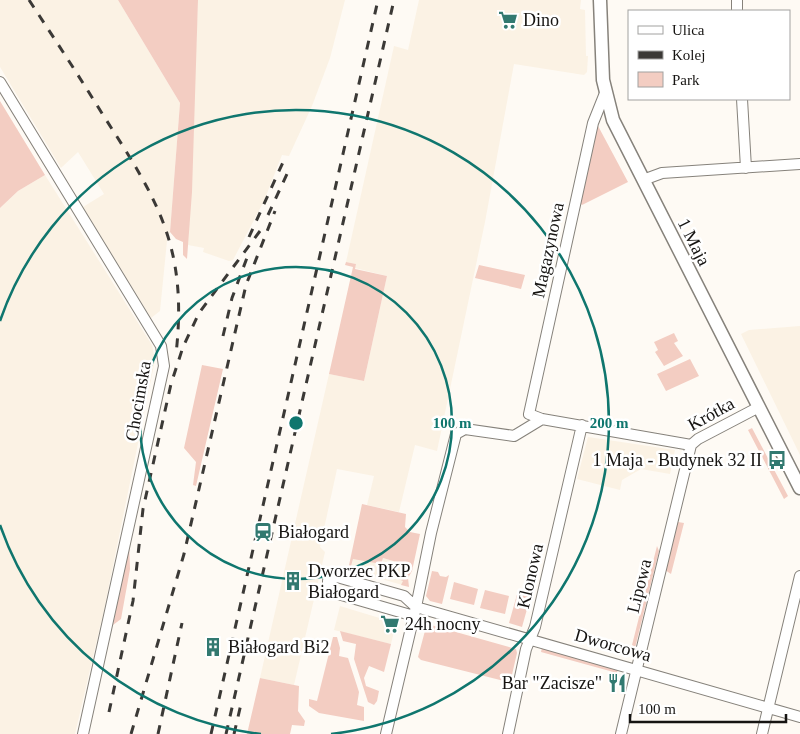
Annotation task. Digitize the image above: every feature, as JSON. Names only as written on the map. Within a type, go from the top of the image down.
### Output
[{"type":"street","name":"1 Maja","points":[[600,0],[605,93],[613,120],[800,488]]},
{"type":"street","name":"Chocimska","points":[[0,82],[161,346],[164,366],[83,734]]},
{"type":"street","name":"Magazynowa","points":[[530,416],[594,119],[605,93]]},
{"type":"street","points":[[742,100],[746,168]]},
{"type":"street","points":[[643,180],[662,173],[800,164]]},
{"type":"street","name":"Krótka","points":[[530,416],[691,445],[698,439],[759,407]]},
{"type":"street","points":[[386,734],[415,611],[425,557],[456,434],[465,429],[514,436],[542,419]]},
{"type":"street","name":"Klonowa","points":[[508,734],[529,638],[535,626],[582,425]]},
{"type":"street","name":"Lipowa","points":[[621,734],[635,669],[691,445]]},
{"type":"street","points":[[762,734],[800,576]]},
{"type":"street","name":"Dworcowa","points":[[415,611],[404,596],[337,577],[328,581],[327,585],[331,592],[529,638],[800,717]]},
{"type":"shaded area","points":[[0,0],[118,0],[180,103],[170,232],[167,241],[160,311],[151,318],[83,207],[104,194],[78,152],[61,168],[0,67]]},
{"type":"shaded area","points":[[198,0],[345,0],[330,58],[312,106],[289,156],[282,155],[264,201],[233,260],[229,261],[203,252],[204,248],[188,245]]},
{"type":"shaded area","points":[[419,0],[581,0],[580,9],[585,10],[586,56],[588,56],[587,72],[584,75],[514,64],[485,222],[437,451],[415,445],[399,512],[367,505],[374,476],[337,469],[320,547],[325,552],[294,685],[260,678],[329,374],[364,381],[387,276],[355,268],[356,264],[346,262],[394,46],[408,50]]},
{"type":"shaded area","points":[[45,175],[152,345],[155,360],[104,610],[75,734],[0,734],[0,208],[18,191]]},
{"type":"shaded area","points":[[800,326],[800,455],[741,334],[749,330]]},
{"type":"shaded area","points":[[588,437],[675,450],[670,474],[641,469],[622,480],[620,490],[577,479]]},
{"type":"shaded area","points":[[354,556],[381,564],[383,558],[400,563],[408,578],[406,586],[350,570]]},
{"type":"shaded area","points":[[340,606],[396,623],[391,644],[334,630]]},
{"type":"green space","points":[[118,0],[198,0],[192,192],[187,259],[183,255],[183,242],[176,239],[170,232],[180,103]]},
{"type":"green space","points":[[0,101],[45,175],[18,191],[0,208]]},
{"type":"green space","points":[[597,124],[628,182],[582,205],[580,203]]},
{"type":"green space","points":[[346,262],[356,264],[355,269],[387,276],[364,381],[329,374],[353,267],[345,265]]},
{"type":"green space","points":[[479,265],[525,275],[521,289],[475,278]]},
{"type":"green space","points":[[674,333],[678,341],[674,343],[683,356],[664,366],[655,352],[658,350],[654,342]]},
{"type":"green space","points":[[690,359],[699,376],[666,391],[657,374]]},
{"type":"green space","points":[[202,365],[223,369],[196,486],[193,485],[196,462],[184,448]]},
{"type":"green space","points":[[752,428],[788,496],[784,499],[748,430]]},
{"type":"green space","points":[[362,504],[406,514],[405,527],[410,532],[420,534],[412,571],[408,578],[409,587],[401,585],[403,581],[398,579],[402,567],[400,563],[383,558],[381,564],[353,559],[350,570],[348,570]]},
{"type":"green space","points":[[678,522],[684,523],[671,574],[665,570]]},
{"type":"green space","points":[[129,541],[130,569],[121,619],[113,625]]},
{"type":"green space","points":[[657,546],[659,551],[635,648],[632,645]]},
{"type":"green space","points":[[432,571],[438,572],[440,576],[446,577],[449,575],[442,604],[430,601],[426,596]]},
{"type":"green space","points":[[454,582],[478,589],[474,605],[450,599]]},
{"type":"green space","points":[[485,590],[509,596],[505,614],[480,608]]},
{"type":"green space","points":[[518,591],[520,595],[531,595],[522,627],[509,623]]},
{"type":"green space","points":[[431,625],[516,649],[517,653],[511,679],[508,682],[421,660],[418,657],[426,627]]},
{"type":"green space","points":[[340,631],[391,644],[384,672],[369,666],[364,678],[366,686],[379,691],[374,705],[368,702],[354,659],[356,644],[343,641]]},
{"type":"green space","points":[[333,637],[337,637],[340,648],[339,656],[348,658],[359,692],[357,705],[364,707],[364,721],[319,713],[309,706],[309,699],[317,701]]},
{"type":"green space","points":[[542,647],[618,669],[617,673],[541,652]]},
{"type":"green space","points":[[260,678],[299,686],[298,711],[305,721],[304,726],[292,725],[290,734],[247,734]]},
{"type":"railway","points":[[29,0],[139,173],[165,227],[173,254],[177,284],[179,317],[176,354]]},
{"type":"railway","points":[[211,734],[378,0]]},
{"type":"railway","points":[[226,734],[394,0]]},
{"type":"railway","points":[[249,237],[284,160]]},
{"type":"railway","points":[[268,215],[287,174]]},
{"type":"railway","points":[[131,734],[184,554],[246,285],[275,211]]},
{"type":"railway","points":[[109,712],[133,601],[143,509],[171,384],[183,347],[199,313],[260,231]]},
{"type":"railway","points":[[223,336],[232,298],[248,255]]},
{"type":"railway","points":[[158,734],[182,623]]},
{"type":"railway","points":[[234,734],[241,704]]},
{"type":"place","name":"Dino","points":[[508,20]]},
{"type":"place","name":"1 Maja - Budynek 32 II","points":[[777,460]]},
{"type":"place","name":"Białogard","points":[[263,532]]},
{"type":"place","name":"Dworzec PKP Białogard","points":[[293,581]]},
{"type":"place","name":"24h nocny","points":[[390,624]]},
{"type":"place","name":"Białogard Bi2","points":[[213,647]]},
{"type":"place","name":"Bar \"Zacisze\"","points":[[617,683]]}]
